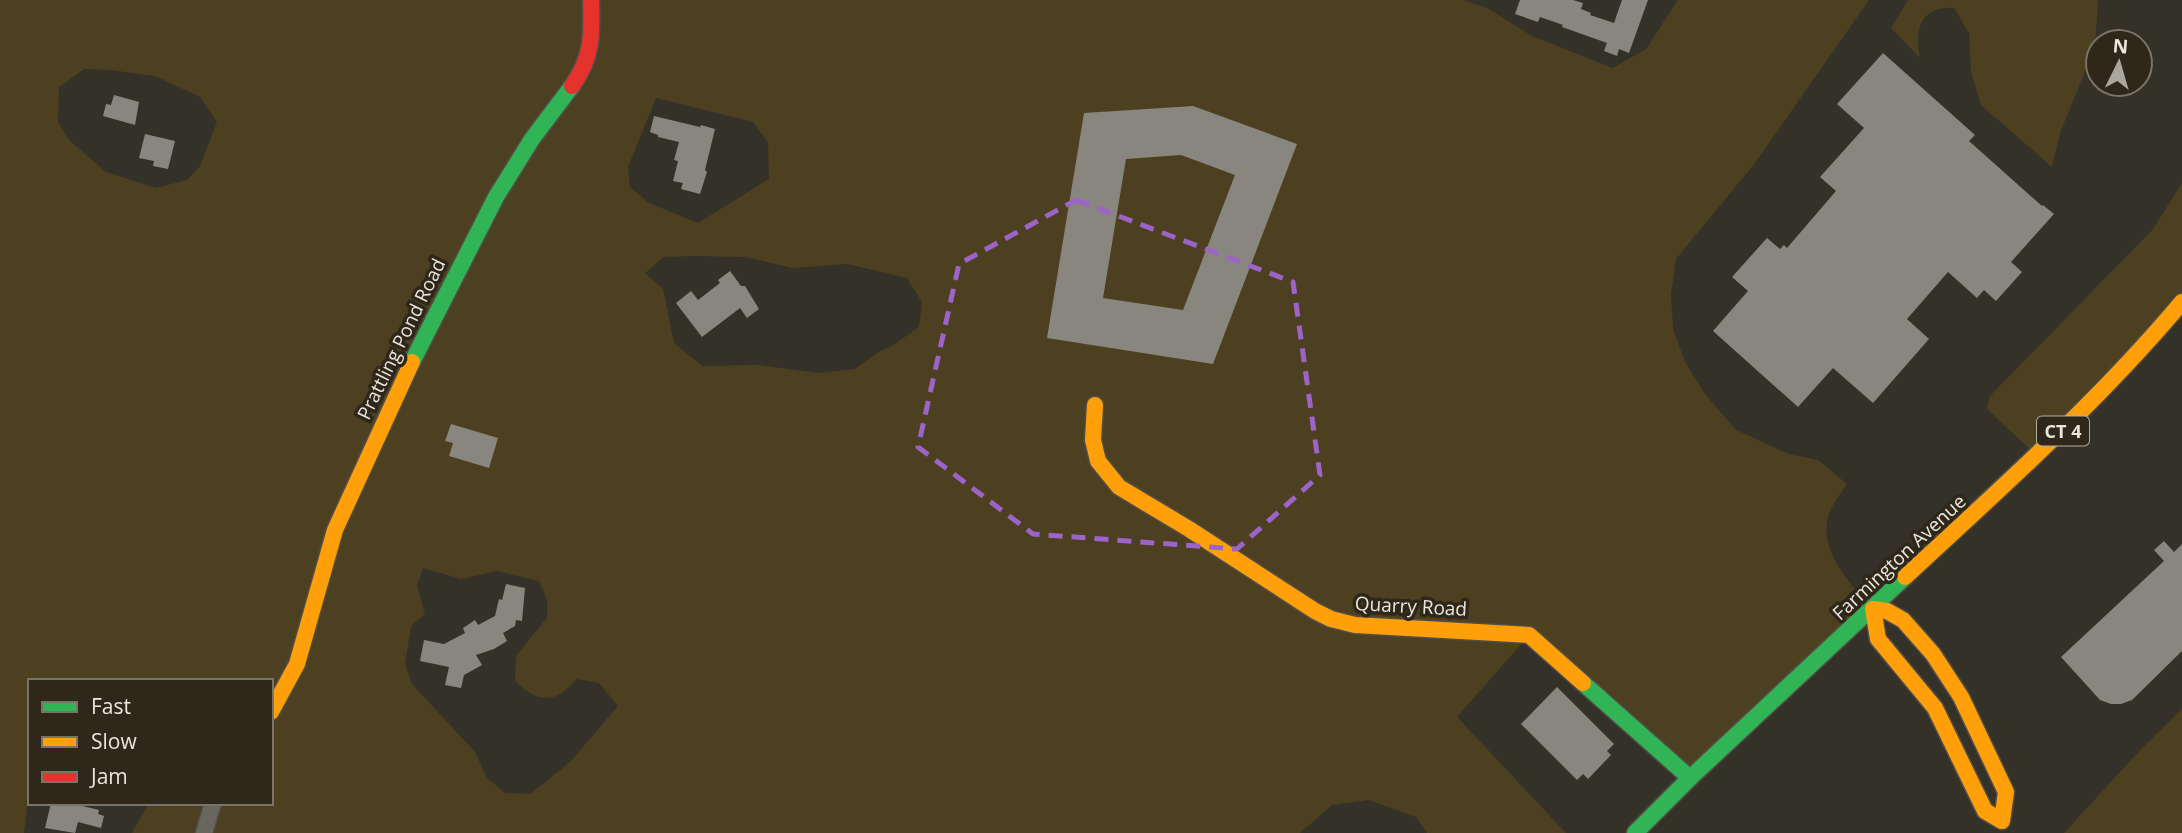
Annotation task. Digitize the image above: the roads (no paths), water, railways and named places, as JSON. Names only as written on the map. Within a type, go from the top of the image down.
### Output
[{"type":"street","name":"Prattling Pond Road","points":[[273,708],[297,664],[335,530],[431,322],[496,197],[532,139],[584,69],[592,40],[591,0]]},
{"type":"street","name":"Farmington Avenue","points":[[1635,833],[1690,778],[2095,400],[2182,302]]},
{"type":"street","name":"Quarry Road","points":[[1095,405],[1093,440],[1098,461],[1119,486],[1315,611],[1331,619],[1355,625],[1529,635],[1690,778]]},
{"type":"street","points":[[1873,609],[1887,611],[1903,620],[1933,654],[1961,697],[2006,792],[2002,821],[1985,811],[1935,708],[1878,639],[1873,609]]},
{"type":"street","points":[[204,833],[212,805]]}]
